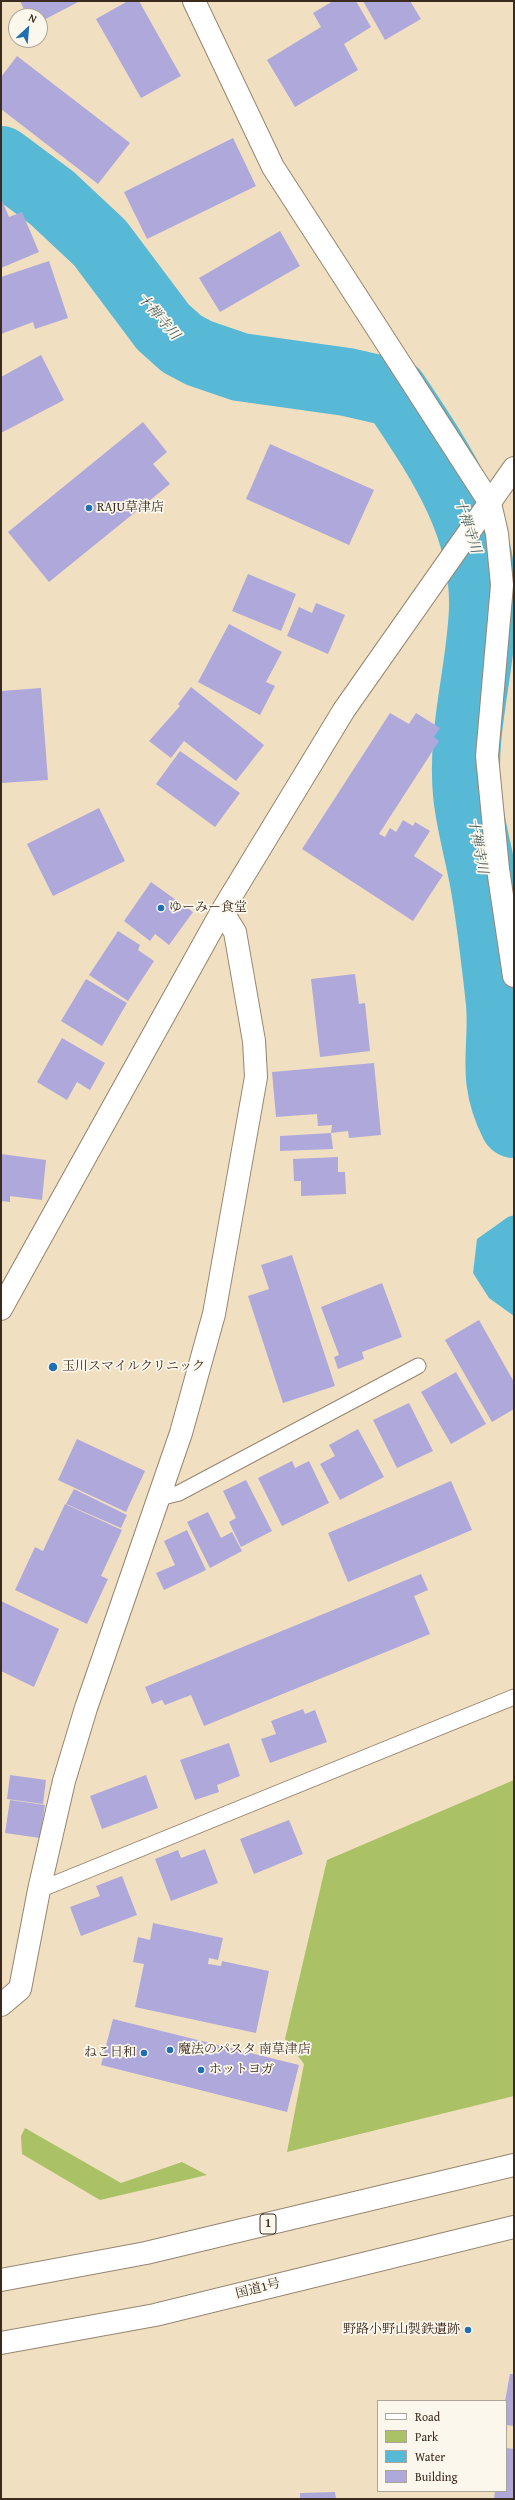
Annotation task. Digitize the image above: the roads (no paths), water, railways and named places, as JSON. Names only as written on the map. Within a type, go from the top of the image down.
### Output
[{"type":"main road","points":[[194,1],[273,167],[485,510],[497,534],[502,585],[487,756],[498,869],[514,976]]},
{"type":"main road","points":[[1,1309],[222,911],[344,710],[514,468]]},
{"type":"main road","points":[[1,2005],[20,1989],[38,1890],[64,1781],[86,1708],[180,1434],[214,1314],[256,1077],[254,1041],[235,932],[222,911]]},
{"type":"main road","name":"1","points":[[1,2280],[146,2253],[514,2165]]},
{"type":"main road","name":"国道1号","points":[[1,2343],[155,2315],[514,2227]]},
{"type":"lane","points":[[159,1498],[179,1493],[418,1366]]},
{"type":"lane","points":[[38,1890],[514,1697]]},
{"type":"water","points":[[514,1215],[514,1316],[489,1298],[473,1273],[477,1239],[508,1217]]},
{"type":"waterway","name":"十禅寺川","points":[[1,160],[52,198],[100,243],[163,327],[182,344],[199,353],[240,367],[347,382],[395,393],[443,468],[468,520],[482,577],[483,608],[479,654],[467,747],[467,794],[470,817],[485,888],[496,967],[501,1012],[499,1059],[502,1090],[506,1106],[514,1124]]},
{"type":"place","name":"RAJU草津店","points":[[89,508]]},
{"type":"place","name":"ゆーみー食堂","points":[[161,908]]},
{"type":"place","name":"玉川スマイルクリニック","points":[[53,1367]]},
{"type":"place","name":"魔法のパスタ 南草津店","points":[[170,2050]]},
{"type":"place","name":"ねこ日和","points":[[144,2053]]},
{"type":"place","name":"ホットヨガ","points":[[201,2070]]},
{"type":"place","name":"野路小野山製鉄遺跡","points":[[468,2330]]}]
